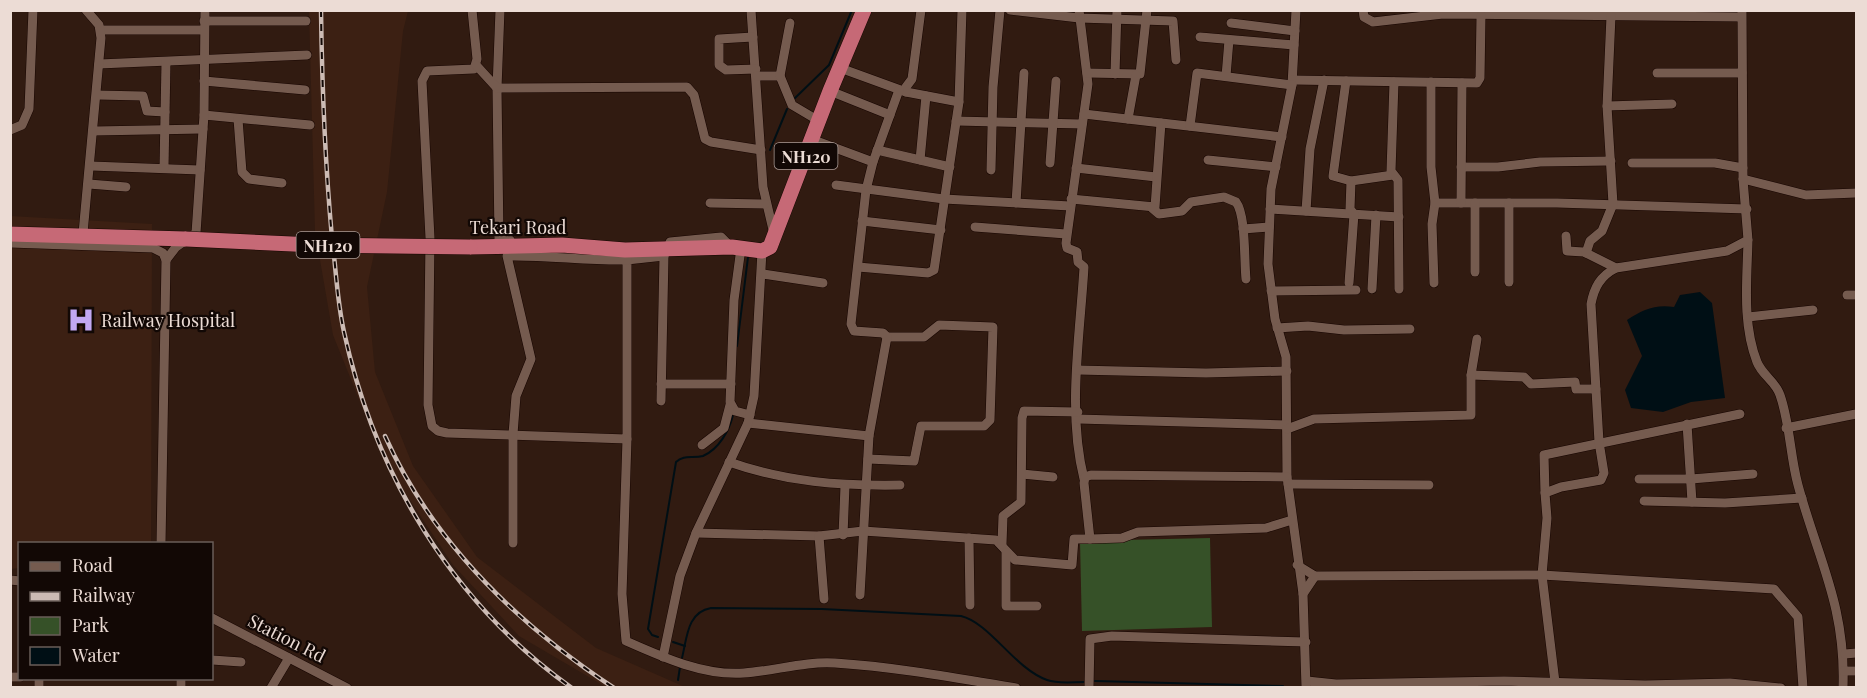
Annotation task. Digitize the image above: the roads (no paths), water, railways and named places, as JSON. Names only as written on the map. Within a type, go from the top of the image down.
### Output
[{"type":"highway","name":"NH120","points":[[762,251],[770,248],[775,239],[830,91],[864,10]]},
{"type":"highway","name":"Tekari Road","points":[[10,234],[381,247],[552,245],[609,250],[736,247],[762,251]]},
{"type":"street","points":[[10,130],[22,125],[28,109],[33,10]]},
{"type":"street","points":[[83,233],[91,166],[101,30],[86,10]]},
{"type":"street","points":[[196,233],[204,115],[205,10]]},
{"type":"street","points":[[472,10],[476,65],[497,88],[687,87],[694,95],[705,139],[761,157]]},
{"type":"street","points":[[500,10],[497,88],[499,240],[535,239],[624,246],[721,237],[736,247]]},
{"type":"street","points":[[751,10],[761,157],[756,204],[775,239]]},
{"type":"street","points":[[868,459],[914,461],[921,426],[984,426],[990,420],[993,327],[939,325],[924,337],[887,337],[883,333],[852,329],[866,190],[873,162],[890,115],[912,79],[921,10]]},
{"type":"street","points":[[858,267],[932,273],[941,230],[959,102],[962,10]]},
{"type":"street","points":[[991,170],[993,87],[1000,10]]},
{"type":"street","points":[[1176,60],[1173,21],[1177,10]]},
{"type":"street","points":[[1296,10],[1293,82],[1270,209],[1268,264],[1277,328],[1286,357],[1287,481],[1303,594],[1306,684],[1730,683],[1781,687]]},
{"type":"street","points":[[1363,10],[1364,17],[1373,22],[1454,13],[1481,16],[1576,13],[1611,16],[1742,14],[1743,179],[1747,209],[1746,301],[1748,317],[1756,358],[1763,373],[1780,393],[1802,498],[1833,590],[1845,654],[1843,687]]},
{"type":"street","points":[[1017,11],[1147,15],[1173,21]]},
{"type":"street","points":[[1079,14],[1087,73],[1083,119],[1066,234],[1067,248],[1077,252],[1078,261],[1084,267],[1077,370],[1077,415],[1079,458],[1084,479],[1090,539]]},
{"type":"street","points":[[1114,74],[1117,15]]},
{"type":"street","points":[[1087,73],[1136,75],[1142,72],[1147,15]]},
{"type":"street","points":[[1190,126],[1196,74],[1293,82],[1324,80],[1462,83],[1479,81],[1481,16]]},
{"type":"street","points":[[1586,253],[1590,241],[1602,231],[1613,204],[1607,106],[1611,16]]},
{"type":"street","points":[[101,30],[306,21]]},
{"type":"street","points":[[790,23],[780,76],[792,105],[819,121]]},
{"type":"street","points":[[1231,23],[1295,31]]},
{"type":"street","points":[[753,37],[719,39],[719,65],[722,69],[780,76]]},
{"type":"street","points":[[1200,37],[1294,45]]},
{"type":"street","points":[[1226,76],[1229,39]]},
{"type":"street","points":[[99,64],[204,62],[307,56]]},
{"type":"street","points":[[164,168],[166,62]]},
{"type":"street","points":[[476,65],[470,70],[427,71],[422,81],[430,238],[428,417],[432,426],[438,431],[627,439]]},
{"type":"street","points":[[840,68],[903,91],[959,102]]},
{"type":"street","points":[[1657,73],[1742,73]]},
{"type":"street","points":[[1016,203],[1024,74]]},
{"type":"street","points":[[1128,119],[1136,75]]},
{"type":"street","points":[[1306,211],[1310,149],[1324,80]]},
{"type":"street","points":[[204,81],[305,90]]},
{"type":"street","points":[[1050,163],[1056,81]]},
{"type":"street","points":[[1346,81],[1333,176],[1351,181],[1393,175]]},
{"type":"street","points":[[1394,82],[1391,171],[1398,180],[1399,289]]},
{"type":"street","points":[[1431,82],[1431,167],[1435,203],[1432,224],[1434,283]]},
{"type":"street","points":[[1461,203],[1462,83]]},
{"type":"street","points":[[830,91],[890,115]]},
{"type":"street","points":[[97,95],[143,96],[146,98],[147,111],[165,112]]},
{"type":"street","points":[[920,160],[926,96]]},
{"type":"street","points":[[1607,106],[1672,104]]},
{"type":"street","points":[[204,115],[310,125]]},
{"type":"street","points":[[238,119],[242,172],[249,179],[282,183]]},
{"type":"street","points":[[956,121],[1052,124],[1083,119],[1128,119],[1282,137]]},
{"type":"street","points":[[1152,208],[1156,204],[1161,123]]},
{"type":"street","points":[[94,131],[203,129]]},
{"type":"street","points":[[812,139],[873,162]]},
{"type":"street","points":[[877,150],[950,167]]},
{"type":"street","points":[[1208,160],[1276,167]]},
{"type":"street","points":[[1461,167],[1498,167],[1540,162],[1611,161]]},
{"type":"street","points":[[1632,163],[1715,163],[1743,168]]},
{"type":"street","points":[[91,166],[200,170]]},
{"type":"street","points":[[1076,168],[1156,177]]},
{"type":"street","points":[[1743,179],[1806,195],[1857,194]]},
{"type":"street","points":[[1271,291],[1352,287],[1351,181]]},
{"type":"street","points":[[89,184],[126,187]]},
{"type":"street","points":[[836,184],[866,190],[945,199],[1016,203],[1071,202],[1152,208],[1157,214],[1181,212],[1189,202],[1227,198],[1240,208],[1244,229],[1242,246],[1246,279]]},
{"type":"street","points":[[710,203],[756,204]]},
{"type":"street","points":[[1435,203],[1613,204],[1747,209]]},
{"type":"street","points":[[1475,203],[1475,272]]},
{"type":"street","points":[[1509,203],[1509,282]]},
{"type":"street","points":[[1270,209],[1399,217]]},
{"type":"street","points":[[1372,289],[1376,215]]},
{"type":"street","points":[[862,221],[941,230]]},
{"type":"street","points":[[975,227],[1066,234]]},
{"type":"street","points":[[1244,229],[1269,227]]},
{"type":"street","points":[[10,228],[83,233],[196,233]]},
{"type":"street","points":[[166,260],[176,247],[196,233]]},
{"type":"street","points":[[1566,236],[1567,250],[1586,253],[1616,268]]},
{"type":"street","points":[[1545,494],[1561,487],[1601,480],[1604,472],[1599,442],[1591,304],[1594,291],[1601,279],[1616,268],[1727,251],[1748,240]]},
{"type":"street","points":[[10,243],[153,248],[163,253],[166,260],[161,542]]},
{"type":"street","points":[[513,543],[513,434],[516,396],[531,359],[507,255],[582,261],[627,260],[713,253],[736,247]]},
{"type":"street","points":[[702,445],[724,428],[730,405],[736,247]]},
{"type":"street","points":[[663,657],[680,576],[696,533],[749,419],[754,396],[762,251]]},
{"type":"street","points":[[661,401],[664,256]]},
{"type":"street","points":[[627,260],[627,439],[621,594],[626,641],[663,657],[707,670],[742,674],[833,663],[1016,687]]},
{"type":"street","points":[[762,274],[824,283]]},
{"type":"street","points":[[1748,317],[1813,310]]},
{"type":"street","points":[[1277,328],[1308,326],[1344,330],[1410,329]]},
{"type":"street","points":[[860,595],[869,436],[887,337]]},
{"type":"street","points":[[1037,606],[1006,606],[1006,553],[1002,544],[1003,516],[1021,502],[1024,411],[1287,427],[1314,419],[1471,415],[1473,412],[1471,375],[1477,339]]},
{"type":"street","points":[[1077,370],[1206,373],[1287,371]]},
{"type":"street","points":[[1471,375],[1524,377],[1531,384],[1575,382],[1576,389],[1596,389]]},
{"type":"street","points":[[661,384],[730,384]]},
{"type":"street","points":[[730,405],[735,411],[749,419],[869,436]]},
{"type":"street","points":[[1555,682],[1542,575],[1547,519],[1544,455],[1740,414]]},
{"type":"street","points":[[1786,428],[1857,414]]},
{"type":"street","points":[[1687,424],[1692,502]]},
{"type":"street","points":[[729,462],[775,477],[845,486],[900,485]]},
{"type":"street","points":[[1022,474],[1053,477]]},
{"type":"street","points":[[1639,479],[1691,479],[1753,474]]},
{"type":"street","points":[[1084,479],[1091,475],[1429,485]]},
{"type":"street","points":[[843,535],[845,486]]},
{"type":"street","points":[[1644,501],[1744,502],[1802,498]]},
{"type":"street","points":[[1006,553],[1015,560],[1071,565],[1074,539],[1125,538],[1138,532],[1266,528],[1292,520]]},
{"type":"street","points":[[696,533],[819,536],[862,531],[996,540],[1002,544]]},
{"type":"street","points":[[819,536],[824,599]]},
{"type":"street","points":[[969,538],[970,605]]},
{"type":"street","points":[[1298,565],[1315,576],[1542,575],[1774,589],[1798,617],[1803,687]]},
{"type":"street","points":[[1303,594],[1315,576]]},
{"type":"street","name":"Station Rd","points":[[213,619],[289,658],[332,684],[346,687]]},
{"type":"street","points":[[1089,687],[1090,639],[1112,636],[1306,642]]},
{"type":"street","points":[[1845,654],[1857,653]]},
{"type":"street","points":[[271,687],[289,658]]},
{"type":"street","points":[[213,660],[241,662]]},
{"type":"street","points":[[1844,671],[1857,671]]},
{"type":"water","points":[[1700,292],[1712,303],[1725,398],[1691,402],[1663,412],[1631,408],[1625,390],[1642,356],[1627,320],[1649,309],[1661,306],[1674,307],[1680,295]]},
{"type":"waterway","points":[[794,99],[829,65],[852,10]]},
{"type":"waterway","points":[[770,150],[787,109]]},
{"type":"waterway","points":[[737,346],[748,257]]},
{"type":"waterway","points":[[658,637],[652,635],[648,629],[676,462],[685,457],[703,456],[714,449],[726,433],[733,415]]},
{"type":"waterway","points":[[682,658],[689,627],[693,620],[703,610],[711,608],[822,609],[961,616],[982,627],[1035,674],[1056,682],[1084,682]]},
{"type":"waterway","points":[[673,642],[685,646]]},
{"type":"waterway","points":[[678,680],[680,667]]},
{"type":"waterway","points":[[1095,681],[1283,686]]},
{"type":"railway","points":[[321,10],[326,153],[338,297],[344,332],[358,385],[376,436],[398,485],[425,531],[455,575],[490,616],[529,654],[572,688]]},
{"type":"railway","points":[[385,436],[427,512],[481,578],[544,637],[614,688]]},
{"type":"place","name":"Railway Hospital","points":[[81,320]]}]
